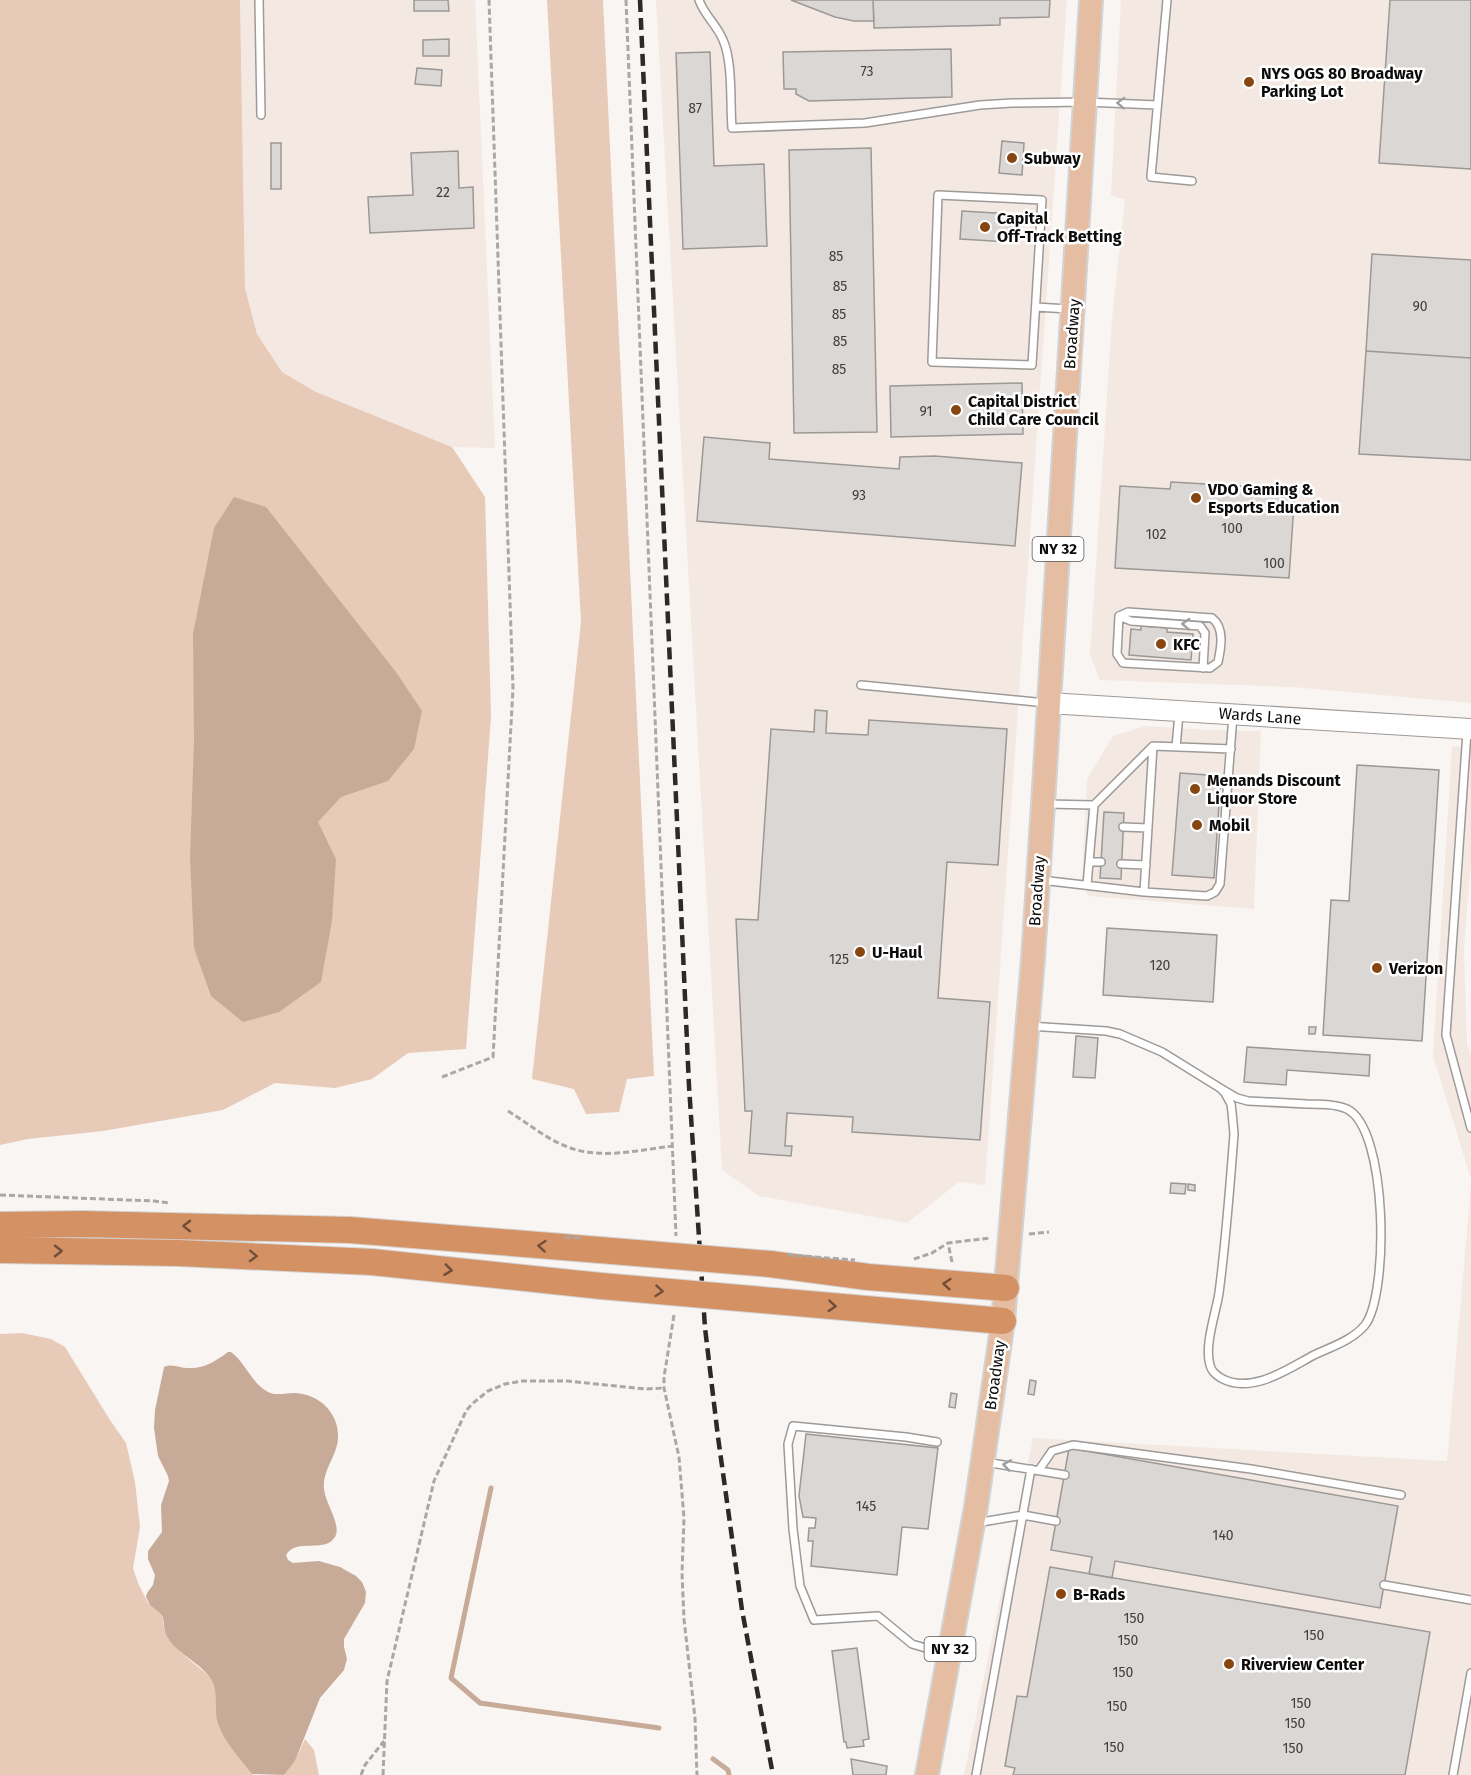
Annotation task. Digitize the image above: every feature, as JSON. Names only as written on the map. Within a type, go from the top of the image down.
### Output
[{"type":"highway","points":[[0,1225],[350,1230],[770,1264],[868,1277],[1006,1288]]},
{"type":"highway","points":[[0,1250],[178,1253],[372,1262],[601,1286],[1003,1321]]},
{"type":"main road","name":"Broadway","points":[[927,1775],[973,1524],[1003,1321],[1043,804],[1091,0]]},
{"type":"street","name":"Wards Lane","points":[[1048,703],[1469,729]]},
{"type":"lane","points":[[259,0],[261,115]]},
{"type":"lane","points":[[699,0],[706,16],[717,28],[725,43],[729,63],[732,128],[865,123],[980,105],[1012,103],[1085,102],[1157,105]]},
{"type":"lane","points":[[1167,0],[1151,177],[1192,181]]},
{"type":"lane","points":[[938,195],[1041,200],[1036,307],[1032,365],[932,362],[938,195]]},
{"type":"lane","points":[[1036,307],[1073,309]]},
{"type":"lane","points":[[1128,612],[1206,617],[1214,620],[1220,630],[1219,660],[1212,668],[1123,663],[1117,654],[1119,616],[1128,612]]},
{"type":"lane","points":[[1119,616],[1131,621],[1201,627],[1205,633],[1203,668]]},
{"type":"lane","points":[[861,685],[1048,703]]},
{"type":"lane","points":[[1176,747],[1179,711]]},
{"type":"lane","points":[[1038,879],[1144,892],[1207,896],[1215,892],[1220,884],[1234,715]]},
{"type":"lane","points":[[1469,729],[1468,769],[1446,1035],[1471,1128]]},
{"type":"lane","points":[[1087,885],[1094,805],[1153,746],[1231,749]]},
{"type":"lane","points":[[1144,892],[1153,746]]},
{"type":"lane","points":[[1043,804],[1094,805]]},
{"type":"lane","points":[[1092,825],[1103,825]]},
{"type":"lane","points":[[1123,827],[1148,828]]},
{"type":"lane","points":[[1089,861],[1101,862]]},
{"type":"lane","points":[[1121,864],[1146,865]]},
{"type":"lane","points":[[1027,1026],[1099,1030],[1120,1034],[1162,1052],[1220,1088],[1236,1098],[1248,1101],[1323,1105],[1347,1110],[1362,1123],[1372,1148],[1377,1170],[1380,1219],[1378,1283],[1376,1298],[1368,1319],[1364,1327],[1351,1336],[1272,1377],[1249,1383],[1234,1383],[1221,1378],[1212,1370],[1209,1360],[1209,1343],[1220,1283],[1234,1134],[1231,1104],[1220,1088]]},
{"type":"lane","points":[[938,1442],[793,1426],[788,1444],[793,1529],[800,1586],[814,1620],[878,1616],[912,1644],[949,1655]]},
{"type":"lane","points":[[976,1775],[1023,1515],[1035,1470],[1052,1451],[1073,1445],[1251,1469],[1401,1494]]},
{"type":"lane","points":[[983,1461],[1065,1475]]},
{"type":"lane","points":[[973,1524],[1023,1515],[1056,1521]]},
{"type":"lane","points":[[1384,1585],[1471,1600]]},
{"type":"lane","points":[[1453,1775],[1471,1673]]},
{"type":"path","points":[[442,1077],[493,1058],[513,688],[489,0]]},
{"type":"path","points":[[626,0],[676,1244]]},
{"type":"path","points":[[508,1111],[561,1145],[586,1152],[608,1154],[673,1146]]},
{"type":"path","points":[[956,1284],[948,1243],[1049,1232]]},
{"type":"path","points":[[675,1307],[664,1388],[679,1457],[681,1478],[684,1518],[682,1573],[684,1619],[695,1718],[698,1775]]},
{"type":"path","points":[[383,1775],[389,1668],[434,1481],[466,1411],[479,1396],[488,1391],[523,1381],[567,1381],[645,1389],[664,1388]]},
{"type":"path","points":[[361,1775],[365,1765],[385,1740]]},
{"type":"shaded area","points":[[0,0],[240,0],[245,288],[257,334],[282,372],[316,392],[452,447],[485,497],[491,717],[466,1049],[408,1053],[372,1079],[335,1088],[275,1083],[223,1110],[103,1131],[28,1139],[0,1145]]},
{"type":"shaded area","points":[[240,0],[475,0],[495,448],[452,447],[316,392],[282,372],[257,334],[245,288]]},
{"type":"shaded area","points":[[547,0],[603,0],[654,1076],[627,1079],[619,1112],[586,1114],[574,1089],[532,1079],[581,622]]},
{"type":"shaded area","points":[[656,0],[1067,0],[985,1185],[959,1182],[907,1223],[759,1196],[722,1170]]},
{"type":"shaded area","points":[[1121,0],[1471,0],[1471,703],[1292,687],[1100,680],[1090,655],[1112,319],[1125,200],[1111,195]]},
{"type":"shaded area","points":[[234,497],[266,507],[396,672],[422,711],[414,749],[388,781],[341,797],[318,822],[336,859],[332,921],[321,982],[279,1012],[243,1022],[211,996],[194,948],[190,857],[194,740],[193,634],[214,528]]},
{"type":"shaded area","points":[[1146,726],[1261,731],[1254,909],[1088,896],[1082,879],[1087,779],[1113,736]]},
{"type":"shaded area","points":[[1452,746],[1471,748],[1471,863],[1464,948],[1467,1044],[1471,1054],[1471,1179],[1433,1056]]},
{"type":"shaded area","name":"Riverview Center","points":[[1471,1185],[1471,1775],[964,1775],[1033,1438],[1447,1461]]},
{"type":"shaded area","points":[[22,1333],[51,1339],[65,1347],[126,1443],[135,1482],[140,1527],[133,1568],[138,1583],[148,1603],[162,1615],[168,1639],[212,1680],[216,1690],[216,1713],[220,1729],[253,1775],[0,1775],[0,1334]]},
{"type":"shaded area","points":[[228,1352],[236,1356],[257,1384],[268,1392],[304,1394],[319,1401],[331,1413],[335,1420],[338,1437],[336,1450],[325,1475],[324,1489],[337,1532],[330,1542],[297,1547],[286,1555],[293,1563],[319,1561],[340,1567],[356,1576],[362,1582],[366,1592],[365,1603],[344,1639],[347,1659],[344,1670],[320,1698],[295,1761],[284,1775],[252,1774],[237,1755],[219,1727],[216,1715],[216,1694],[211,1679],[171,1643],[166,1634],[162,1615],[150,1605],[146,1597],[153,1585],[155,1575],[148,1559],[148,1551],[162,1532],[161,1505],[169,1481],[158,1456],[154,1428],[155,1410],[164,1367],[170,1365],[188,1368],[205,1366]]},
{"type":"shaded area","points":[[305,1739],[314,1750],[319,1775],[284,1775],[295,1761]]},
{"type":"building","points":[[414,0],[448,0],[449,11],[414,11]]},
{"type":"building","points":[[791,0],[873,0],[874,21],[854,21],[835,17]]},
{"type":"building","points":[[873,0],[1050,0],[1049,17],[1000,18],[1000,25],[874,28]]},
{"type":"building","points":[[1390,0],[1471,0],[1471,169],[1379,163]]},
{"type":"building","points":[[449,39],[449,56],[423,56],[423,40]]},
{"type":"building","points":[[951,49],[952,97],[809,101],[796,94],[796,89],[784,89],[783,52]]},
{"type":"building","points":[[710,52],[714,166],[764,164],[767,246],[683,249],[676,53]]},
{"type":"building","points":[[417,68],[442,70],[441,86],[415,84]]},
{"type":"building","name":"Subway","points":[[1002,141],[1024,143],[1022,175],[999,173]]},
{"type":"building","points":[[271,143],[281,143],[281,189],[271,189]]},
{"type":"building","points":[[871,148],[877,432],[794,433],[789,150]]},
{"type":"building","points":[[458,151],[459,188],[473,187],[474,228],[370,233],[368,197],[413,195],[411,153]]},
{"type":"building","name":"Capital Off-Track Betting","points":[[962,211],[1011,214],[1009,242],[960,239]]},
{"type":"building","points":[[1372,254],[1471,260],[1471,358],[1366,351]]},
{"type":"building","points":[[1366,351],[1471,358],[1471,460],[1359,454]]},
{"type":"building","name":"Capital District Child Care Council","points":[[1022,383],[1023,434],[891,437],[890,386]]},
{"type":"building","points":[[704,437],[770,443],[769,459],[899,469],[900,457],[935,456],[1022,463],[1015,546],[697,521]]},
{"type":"building","points":[[1171,482],[1295,489],[1289,578],[1115,568],[1120,486],[1170,489]]},
{"type":"building","name":"KFC","points":[[1141,626],[1167,628],[1167,632],[1193,634],[1191,660],[1129,655],[1131,629],[1141,630]]},
{"type":"building","points":[[815,710],[827,711],[826,733],[868,735],[869,720],[1007,729],[998,865],[947,862],[938,998],[990,1002],[980,1140],[852,1132],[853,1117],[787,1113],[785,1146],[792,1146],[791,1156],[749,1153],[752,1111],[745,1111],[736,919],[758,920],[771,729],[814,732]]},
{"type":"building","name":"Verizon","points":[[1357,765],[1439,770],[1422,1041],[1323,1035],[1331,900],[1349,901]]},
{"type":"building","name":"Mobil","points":[[1180,773],[1221,776],[1214,878],[1172,875]]},
{"type":"building","points":[[1104,812],[1124,813],[1121,879],[1100,878]]},
{"type":"building","points":[[1107,928],[1217,935],[1213,1002],[1103,995]]},
{"type":"building","points":[[1309,1027],[1316,1027],[1315,1034],[1309,1034]]},
{"type":"building","points":[[1076,1036],[1098,1038],[1095,1078],[1073,1077]]},
{"type":"building","points":[[1247,1047],[1370,1055],[1369,1076],[1287,1070],[1286,1085],[1244,1082]]},
{"type":"building","points":[[1171,1183],[1186,1184],[1185,1194],[1170,1193]]},
{"type":"building","points":[[1188,1184],[1195,1185],[1195,1191],[1188,1190]]},
{"type":"building","points":[[1030,1380],[1036,1381],[1034,1395],[1028,1394]]},
{"type":"building","points":[[951,1393],[957,1394],[955,1408],[949,1407]]},
{"type":"building","points":[[806,1434],[938,1448],[928,1529],[902,1527],[897,1575],[811,1566],[813,1541],[808,1541],[809,1528],[815,1528],[816,1518],[803,1517],[799,1496]]},
{"type":"building","points":[[1069,1448],[1398,1506],[1380,1608],[1115,1561],[1112,1578],[1089,1574],[1092,1557],[1051,1550]]},
{"type":"building","name":"Riverview Center","points":[[1050,1567],[1430,1632],[1405,1775],[1013,1775],[1015,1768],[1005,1766],[1017,1696],[1027,1697]]},
{"type":"building","points":[[857,1648],[869,1739],[863,1740],[864,1746],[847,1748],[844,1742],[832,1651]]},
{"type":"building","points":[[851,1759],[887,1766],[886,1775],[853,1775]]},
{"type":"waterway","points":[[491,1488],[451,1678],[480,1703],[659,1728]]},
{"type":"waterway","points":[[713,1759],[728,1770],[729,1775]]},
{"type":"railway","points":[[640,0],[689,1086],[705,1328],[742,1610],[773,1775]]},
{"type":"place","name":"NYS OGS 80 Broadway Parking Lot","points":[[1249,82]]},
{"type":"place","name":"Subway","points":[[1012,158]]},
{"type":"place","name":"Capital Off-Track Betting","points":[[985,227]]},
{"type":"place","name":"Capital District Child Care Council","points":[[956,410]]},
{"type":"place","name":"VDO Gaming & Esports Education","points":[[1196,498]]},
{"type":"place","name":"KFC","points":[[1161,644]]},
{"type":"place","name":"Menands Discount Liquor Store","points":[[1195,789]]},
{"type":"place","name":"Mobil","points":[[1197,825]]},
{"type":"place","name":"U-Haul","points":[[860,952]]},
{"type":"place","name":"Verizon","points":[[1377,968]]},
{"type":"place","name":"B-Rads","points":[[1061,1594]]},
{"type":"place","name":"Riverview Center","points":[[1229,1664]]}]
